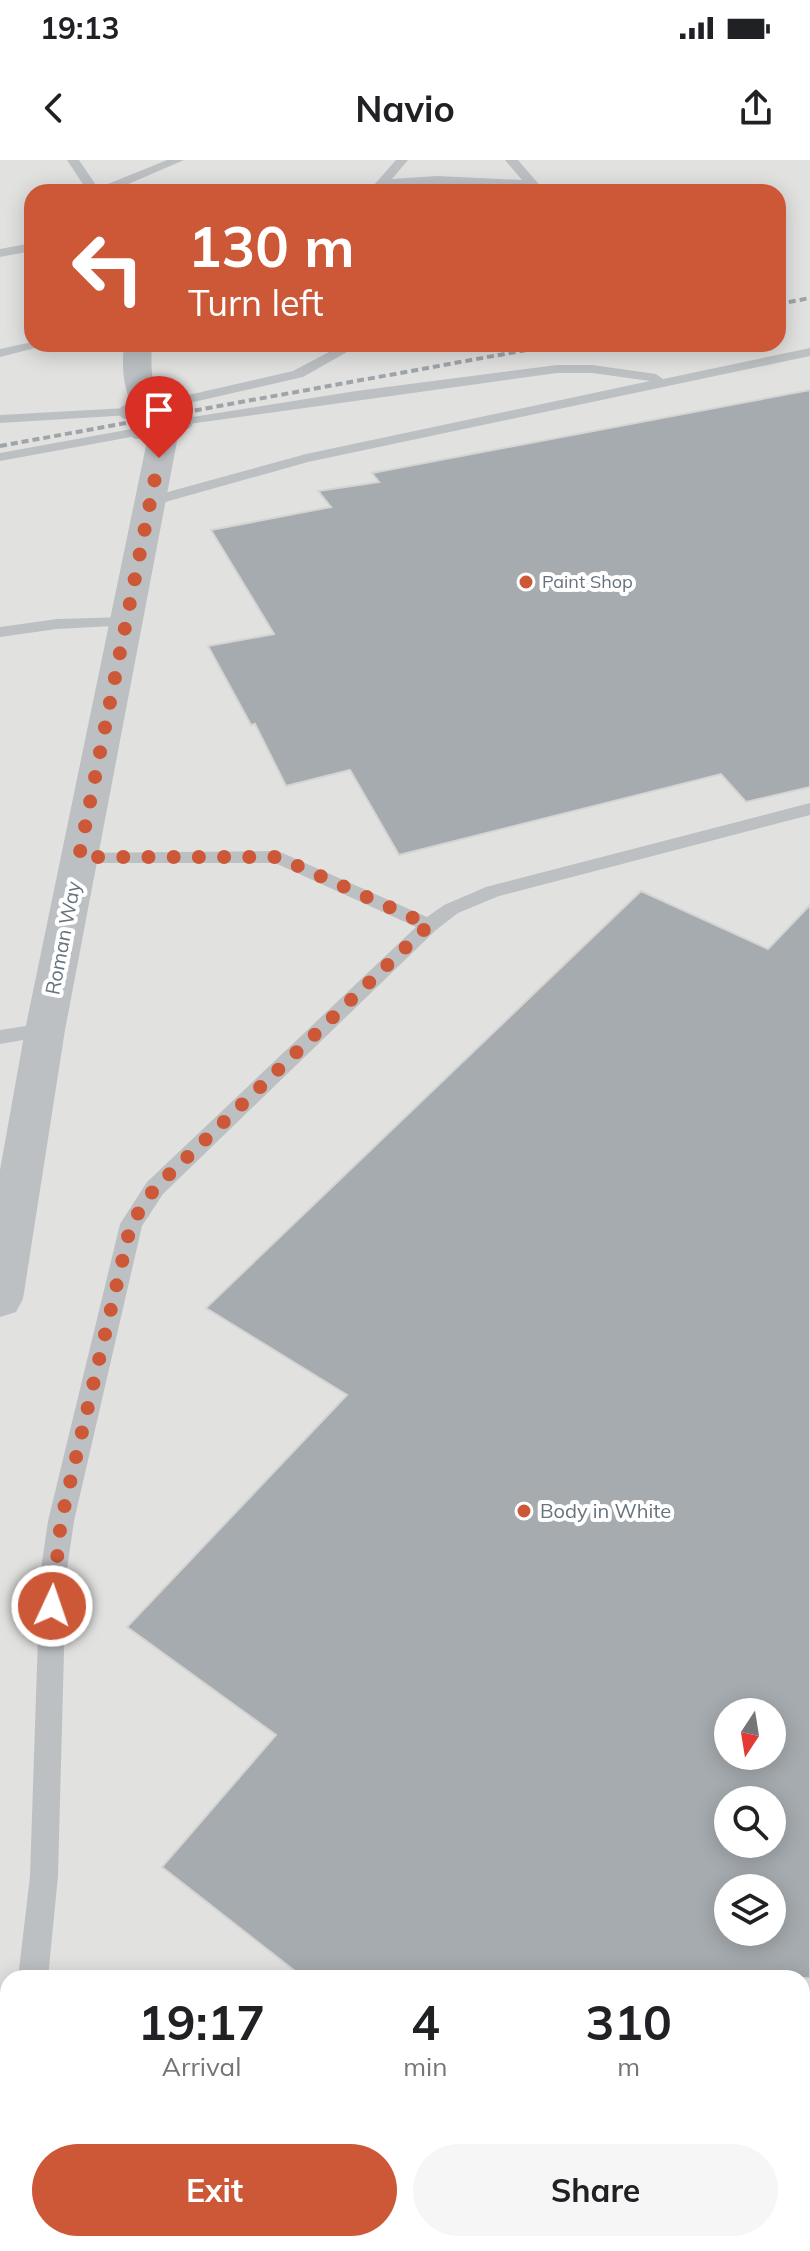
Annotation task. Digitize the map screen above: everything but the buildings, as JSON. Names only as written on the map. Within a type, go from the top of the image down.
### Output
[{"type":"street","points":[[137,352],[137,393],[162,430]]},
{"type":"street","name":"Roman Way","points":[[0,1299],[45,1030],[151,501],[162,430]]},
{"type":"lane","points":[[73,160],[90,184]]},
{"type":"lane","points":[[116,184],[178,160]]},
{"type":"lane","points":[[381,184],[402,160]]},
{"type":"lane","points":[[511,160],[533,184]]},
{"type":"lane","points":[[408,184],[437,180],[487,184]]},
{"type":"lane","points":[[0,253],[24,248]]},
{"type":"lane","points":[[0,353],[24,348]]},
{"type":"lane","points":[[0,419],[126,412],[298,374],[339,352]]},
{"type":"lane","points":[[151,501],[306,458],[810,352]]},
{"type":"lane","points":[[0,457],[356,395],[557,369],[592,369],[673,380]]},
{"type":"lane","points":[[0,632],[57,624],[126,622]]},
{"type":"lane","points":[[34,1970],[44,1876],[53,1576],[61,1521],[131,1224],[155,1188],[429,925],[451,909],[493,891],[810,809]]},
{"type":"lane","points":[[79,857],[278,857],[429,925]]},
{"type":"lane","points":[[0,1037],[45,1030]]},
{"type":"shaded area","points":[[0,160],[810,160],[810,1970],[0,1970]]},
{"type":"railway","points":[[786,302],[810,298]]},
{"type":"railway","points":[[0,446],[515,352]]},
{"type":"place","name":"Paint Shop","points":[[526,582]]},
{"type":"place","name":"Body in White","points":[[524,1511]]},
{"type":"route","points":[[52,1606],[61,1521],[131,1224],[155,1188],[429,925],[278,857],[79,857],[159,458]]}]
